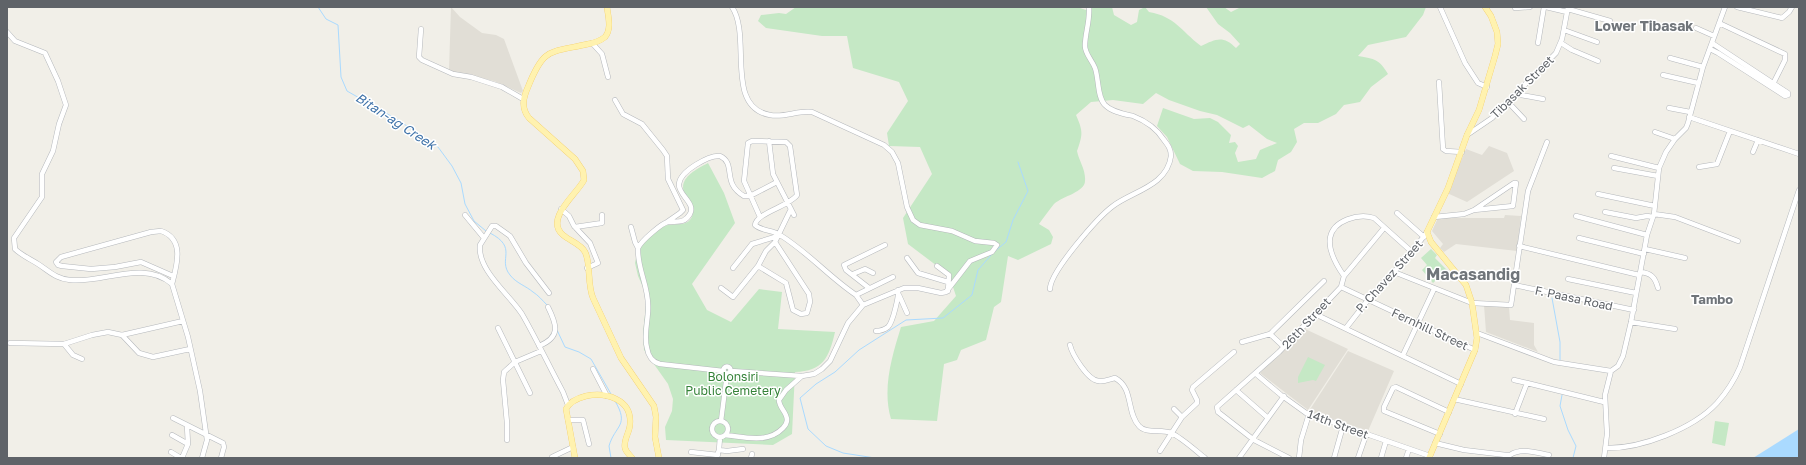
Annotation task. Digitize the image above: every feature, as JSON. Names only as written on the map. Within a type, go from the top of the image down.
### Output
[{"type":"main road","points":[[607,7],[609,25],[605,37],[592,43],[552,52],[542,58],[534,72],[523,99],[525,113],[529,118],[575,159],[583,171],[584,180],[581,186],[561,209],[558,219],[560,232],[583,249],[586,253],[589,289],[616,347],[654,406],[656,417],[655,438],[659,458]]},
{"type":"main road","name":"P. Chavez Street","points":[[1426,235],[1462,152],[1467,135],[1479,110],[1487,87],[1498,37],[1496,27],[1485,7]]},
{"type":"main road","points":[[1426,235],[1438,252],[1463,280],[1472,303],[1477,332],[1475,350],[1429,457]]},
{"type":"main road","points":[[575,458],[566,409],[568,405],[583,397],[610,396],[623,403],[628,411],[630,426],[625,446],[632,458]]},
{"type":"street","points":[[631,227],[638,248],[639,266],[648,292],[646,346],[652,359],[660,364],[727,372],[802,376],[818,372],[830,361],[848,323],[863,305],[912,288],[941,293],[948,291],[970,261],[992,252],[997,245],[994,242],[981,242],[952,231],[920,225],[912,220],[907,207],[898,163],[892,152],[884,145],[812,112],[800,111],[778,116],[769,115],[754,108],[749,103],[743,89],[740,29],[736,14],[732,7]]},
{"type":"street","points":[[1050,289],[1053,277],[1063,262],[1109,209],[1120,201],[1157,181],[1166,169],[1170,158],[1169,146],[1155,129],[1141,120],[1109,108],[1102,102],[1095,68],[1085,48],[1090,23],[1089,7]]},
{"type":"street","points":[[1440,7],[1473,78],[1478,83],[1487,87]]},
{"type":"street","points":[[1515,8],[1530,7]]},
{"type":"street","points":[[1539,7],[1568,9],[1610,21]]},
{"type":"street","points":[[1538,43],[1545,7]]},
{"type":"street","points":[[1604,458],[1607,427],[1604,402],[1605,390],[1611,371],[1618,366],[1623,356],[1634,310],[1647,235],[1654,215],[1659,168],[1666,152],[1675,139],[1686,128],[1703,67],[1725,7]]},
{"type":"street","points":[[1737,7],[1779,18],[1785,16],[1792,7]]},
{"type":"street","name":"Tibasak Street","points":[[1467,135],[1492,118],[1556,53],[1561,43],[1568,9]]},
{"type":"street","points":[[1719,23],[1785,54],[1785,60],[1774,82]]},
{"type":"street","points":[[421,28],[419,57],[422,60],[453,74],[471,77],[502,87],[523,99]]},
{"type":"street","points":[[1696,28],[1714,36]]},
{"type":"street","points":[[1564,30],[1597,42]]},
{"type":"street","points":[[7,32],[15,41],[45,53],[66,102],[53,151],[42,174],[42,197],[18,230],[13,240],[15,249],[51,275],[64,279],[78,281],[142,273],[158,277],[172,284]]},
{"type":"street","points":[[592,43],[602,54],[608,77]]},
{"type":"street","points":[[1561,43],[1572,50],[1598,61]]},
{"type":"street","points":[[1712,43],[1733,59],[1759,76],[1778,88],[1774,82],[1759,76]]},
{"type":"street","points":[[1710,49],[1733,59]]},
{"type":"street","points":[[1670,58],[1703,67]]},
{"type":"street","points":[[1664,75],[1698,83]]},
{"type":"street","points":[[1439,82],[1444,149],[1446,151],[1462,152]]},
{"type":"street","points":[[1516,94],[1543,99]]},
{"type":"street","points":[[615,100],[623,114],[642,124],[666,154],[668,179],[683,210],[644,240],[638,248]]},
{"type":"street","points":[[1508,102],[1524,119]]},
{"type":"street","points":[[1669,108],[1690,114],[1730,131],[1799,154]]},
{"type":"street","points":[[1699,166],[1717,164],[1730,131]]},
{"type":"street","points":[[1655,132],[1675,139]]},
{"type":"street","points":[[1753,152],[1758,140]]},
{"type":"street","points":[[760,217],[745,186],[743,175],[748,143],[752,141],[786,142],[790,146],[798,193],[796,198],[760,217],[755,221],[756,226],[779,235],[856,295],[863,305]]},
{"type":"street","points":[[769,141],[771,168],[794,215]]},
{"type":"street","points":[[1394,272],[1472,303],[1511,305],[1528,192],[1547,142]]},
{"type":"street","points":[[667,222],[675,223],[684,220],[691,212],[690,204],[679,188],[681,177],[689,169],[714,156],[722,157],[727,162],[733,187],[744,196],[750,196],[777,182]]},
{"type":"street","points":[[1612,156],[1659,168]]},
{"type":"street","points":[[1614,168],[1658,176]]},
{"type":"street","points":[[1434,217],[1464,214],[1474,210],[1516,183],[1513,206],[1474,210]]},
{"type":"street","points":[[1606,448],[1640,444],[1676,430],[1707,411],[1716,403],[1730,386],[1742,362],[1799,190]]},
{"type":"street","points":[[1598,194],[1655,206]]},
{"type":"street","points":[[561,209],[569,216],[575,227],[590,243],[598,261],[598,264],[587,268]]},
{"type":"street","points":[[721,288],[733,297],[758,266],[766,251],[776,242],[791,209]]},
{"type":"street","points":[[1604,212],[1635,218],[1654,215],[1674,217],[1738,241]]},
{"type":"street","points":[[1397,213],[1426,235]]},
{"type":"street","points":[[465,215],[487,234]]},
{"type":"street","points":[[575,227],[602,223],[602,215]]},
{"type":"street","points":[[1344,276],[1336,262],[1330,246],[1330,237],[1336,227],[1352,218],[1366,216],[1374,218],[1412,252]]},
{"type":"street","points":[[1576,216],[1647,235]]},
{"type":"street","points":[[549,293],[526,263],[510,236],[496,226],[492,226],[480,247],[482,258],[494,282],[521,313],[563,392],[568,405]]},
{"type":"street","name":"26th Street","points":[[1254,440],[1218,412],[1217,408],[1219,404],[1256,374],[1341,287],[1344,276],[1384,228]]},
{"type":"street","points":[[173,276],[141,262],[91,269],[62,266],[58,265],[56,262],[61,257],[151,232],[161,231],[174,240],[178,249],[177,266],[172,284],[183,320],[200,391],[207,442],[202,458]]},
{"type":"street","points":[[733,268],[752,244],[779,235]]},
{"type":"street","name":"P. Chavez Street","points":[[1346,328],[1368,300],[1426,235]]},
{"type":"street","points":[[1579,238],[1685,258]]},
{"type":"street","points":[[758,266],[786,283],[794,311],[803,314],[807,313],[810,302],[809,294],[776,242]]},
{"type":"street","points":[[869,288],[845,269],[844,265],[885,245]]},
{"type":"street","points":[[1519,246],[1653,276],[1658,288]]},
{"type":"street","points":[[907,258],[918,273],[948,282]]},
{"type":"street","points":[[937,266],[949,275],[948,291]]},
{"type":"street","points":[[853,274],[865,268],[873,274]]},
{"type":"street","points":[[856,295],[893,276]]},
{"type":"street","points":[[1568,279],[1636,293]]},
{"type":"street","points":[[1242,342],[1270,334],[1324,281]]},
{"type":"street","name":"F. Paasa Road","points":[[1514,285],[1634,310]]},
{"type":"street","name":"Fernhill Street","points":[[1341,287],[1475,350]]},
{"type":"street","points":[[1403,355],[1416,323],[1434,289]]},
{"type":"street","points":[[898,292],[907,313]]},
{"type":"street","points":[[876,331],[882,330],[890,325],[898,292]]},
{"type":"street","points":[[539,346],[552,338],[555,331],[555,321],[548,307]]},
{"type":"street","points":[[1315,314],[1461,384]]},
{"type":"street","points":[[10,343],[64,344],[108,332],[122,334],[183,320]]},
{"type":"street","points":[[1631,322],[1675,329]]},
{"type":"street","points":[[498,328],[530,393]]},
{"type":"street","points":[[1477,332],[1554,362],[1611,371]]},
{"type":"street","points":[[122,334],[139,353],[153,357],[190,349]]},
{"type":"street","points":[[1270,334],[1284,347]]},
{"type":"street","points":[[64,344],[73,355],[82,359]]},
{"type":"street","points":[[1070,345],[1073,354],[1086,373],[1093,379],[1099,381],[1115,378],[1119,380],[1128,393],[1134,417],[1139,427],[1143,430],[1172,433],[1202,457]]},
{"type":"street","points":[[506,440],[507,423],[503,375],[506,369],[515,362],[541,351]]},
{"type":"street","points":[[1160,451],[1182,417],[1197,403],[1192,390],[1193,387],[1234,352]]},
{"type":"street","points":[[593,369],[610,396]]},
{"type":"street","points":[[722,421],[727,372]]},
{"type":"street","name":"14th Street","points":[[1256,374],[1309,414],[1429,457]]},
{"type":"street","points":[[722,421],[715,423],[712,429],[715,435],[760,438],[774,436],[780,431],[787,421],[779,404],[779,400],[786,390],[802,376]]},
{"type":"street","points":[[1514,380],[1604,402]]},
{"type":"street","points":[[1515,414],[1527,383]]},
{"type":"street","points":[[1440,434],[1384,411],[1388,396],[1393,388],[1396,387],[1449,412]]},
{"type":"street","points":[[1236,390],[1268,418]]},
{"type":"street","points":[[1239,458],[1254,440],[1284,396]]},
{"type":"street","points":[[1454,399],[1515,414],[1544,419]]},
{"type":"street","points":[[1174,409],[1182,417]]},
{"type":"street","points":[[1299,458],[1301,440],[1309,414]]},
{"type":"street","points":[[173,418],[224,444],[221,458]]},
{"type":"street","points":[[568,420],[583,420],[589,444]]},
{"type":"street","points":[[718,454],[723,436],[728,427],[722,421]]},
{"type":"street","points":[[171,452],[182,458],[188,444],[187,426]]},
{"type":"street","points":[[1334,458],[1343,426]]},
{"type":"street","points":[[172,435],[188,444]]},
{"type":"street","points":[[1358,458],[1366,435]]},
{"type":"street","points":[[1254,440],[1289,458]]},
{"type":"street","points":[[1381,458],[1386,441]]},
{"type":"street","points":[[1435,443],[1464,450],[1509,455],[1516,451],[1549,455]]},
{"type":"street","points":[[552,457],[573,447]]},
{"type":"street","points":[[691,452],[718,454],[743,449]]},
{"type":"street","points":[[1406,458],[1409,449]]},
{"type":"street","points":[[1274,458],[1278,452]]},
{"type":"shaded area","points":[[451,7],[460,17],[482,33],[496,35],[504,39],[523,91],[521,93],[494,81],[449,71]]},
{"type":"shaded area","points":[[1489,146],[1507,153],[1514,171],[1467,202],[1447,193],[1466,149],[1482,155]]},
{"type":"shaded area","points":[[1505,215],[1521,216],[1517,251],[1456,244],[1444,252],[1440,248],[1443,244],[1432,231],[1438,218],[1504,218]]},
{"type":"shaded area","points":[[1484,305],[1509,307],[1510,320],[1534,323],[1534,345],[1538,352],[1486,332]]},
{"type":"shaded area","points":[[1303,328],[1348,349],[1308,410],[1260,373]]},
{"type":"shaded area","points":[[1348,351],[1394,371],[1368,431],[1309,411]]},
{"type":"green space","points":[[796,7],[1077,7],[1086,10],[1092,7],[1112,7],[1114,15],[1131,25],[1137,22],[1139,10],[1145,7],[1149,12],[1166,17],[1172,21],[1201,46],[1215,40],[1223,40],[1227,41],[1236,48],[1240,44],[1230,33],[1218,24],[1206,7],[1224,7],[1231,12],[1241,7],[1426,7],[1423,15],[1406,37],[1368,45],[1358,56],[1376,60],[1382,65],[1388,74],[1371,87],[1360,102],[1344,105],[1336,114],[1318,123],[1304,123],[1294,129],[1297,142],[1291,152],[1278,160],[1275,171],[1262,178],[1222,172],[1193,171],[1180,164],[1167,137],[1157,126],[1163,108],[1194,119],[1210,118],[1218,122],[1231,135],[1229,143],[1235,142],[1238,146],[1235,153],[1238,162],[1256,159],[1260,150],[1277,143],[1267,139],[1249,125],[1243,128],[1217,115],[1200,111],[1169,100],[1156,93],[1143,104],[1113,100],[1091,102],[1076,115],[1081,129],[1081,136],[1077,151],[1085,177],[1084,185],[1078,191],[1054,204],[1039,224],[1049,230],[1053,237],[1051,244],[1018,260],[1008,256],[1001,302],[994,307],[986,340],[961,350],[957,360],[944,364],[937,421],[891,419],[888,408],[889,373],[894,349],[901,327],[934,321],[956,296],[949,275],[908,244],[903,218],[932,174],[920,147],[889,146],[887,133],[908,101],[899,82],[853,68],[847,36],[822,36],[766,28],[758,21],[761,15],[779,13],[786,14]]},
{"type":"green space","name":"Bolonsiri Public Cemetery","points":[[708,163],[724,193],[735,223],[692,284],[707,310],[731,322],[759,289],[782,292],[778,329],[835,332],[827,356],[818,366],[805,371],[795,372],[792,434],[773,445],[666,440],[665,427],[672,411],[673,399],[668,384],[644,350],[643,333],[647,296],[638,276],[635,263],[638,247],[661,227],[681,224],[689,221],[693,211],[692,206],[684,192],[684,181],[697,169]]},
{"type":"green space","points":[[1431,249],[1437,255],[1435,258],[1447,270],[1433,283],[1422,270],[1427,265],[1421,258]]},
{"type":"green space","points":[[1308,357],[1325,365],[1316,381],[1313,380],[1298,383],[1298,377]]},
{"type":"green space","points":[[1715,421],[1729,423],[1725,446],[1712,443]]},
{"type":"water","points":[[1799,429],[1799,458],[1753,458]]},
{"type":"waterway","name":"Bitan-ag Creek","points":[[318,7],[326,19],[338,25],[341,77],[347,91],[398,120],[438,147],[452,166],[461,183],[465,204],[474,221],[486,231]]},
{"type":"waterway","points":[[995,251],[1006,242],[1013,220],[1028,191],[1018,162]]},
{"type":"waterway","name":"Bitan-ag Creek","points":[[490,233],[499,238],[504,244],[506,249],[505,264],[510,275],[537,295],[547,305]]},
{"type":"waterway","points":[[875,458],[843,453],[826,446],[808,429],[800,398],[816,384],[835,372],[859,350],[906,320],[943,318],[972,295],[978,270],[992,254]]},
{"type":"waterway","points":[[1552,298],[1560,342],[1560,360]]},
{"type":"waterway","name":"Bitan-ag Creek","points":[[557,330],[565,347],[579,352],[591,359],[611,394]]},
{"type":"waterway","points":[[1562,395],[1560,406],[1568,430],[1576,446],[1573,458]]},
{"type":"waterway","name":"Bitan-ag Creek","points":[[611,458],[609,446],[621,421],[619,409],[615,401]]},
{"type":"district","name":"Lower Tibasak","points":[[1644,25]]},
{"type":"district","name":"Macasandig","points":[[1473,274]]},
{"type":"district","name":"Tambo","points":[[1712,299]]}]
